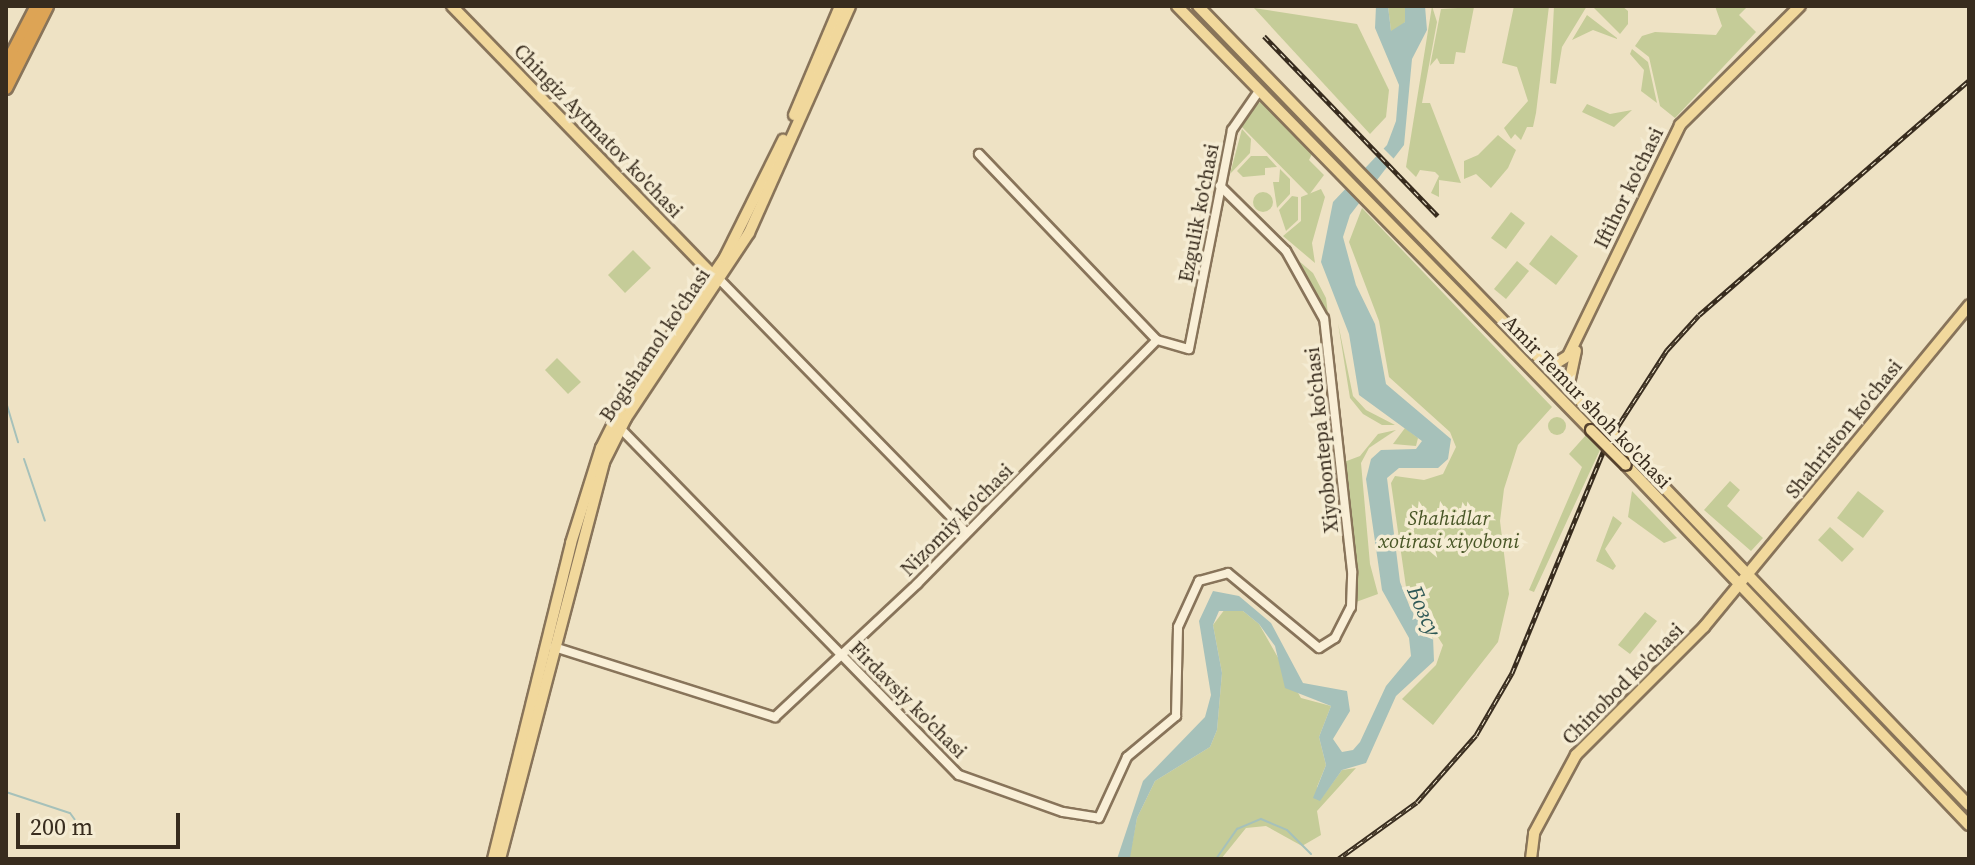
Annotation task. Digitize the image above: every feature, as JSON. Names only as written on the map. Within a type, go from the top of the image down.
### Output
[{"type":"highway","points":[[6,66],[37,6]]},
{"type":"highway","points":[[6,88],[47,6]]},
{"type":"main road","name":"Chingiz Aytmatov ko'chasi","points":[[452,6],[716,275]]},
{"type":"main road","name":"Chingiz Aytmatov ko'chasi","points":[[460,6],[716,275]]},
{"type":"main road","name":"Bogishamol ko'chasi","points":[[493,859],[510,806],[601,448],[620,410],[759,211],[840,6]]},
{"type":"main road","name":"Bogishamol ko'chasi","points":[[799,112],[850,6]]},
{"type":"main road","name":"Amir Temur shoh ko'chasi","points":[[1177,6],[1626,465],[1737,586],[1969,825]]},
{"type":"main road","name":"Amir Temur shoh ko'chasi","points":[[1198,6],[1969,805]]},
{"type":"main road","name":"Iftihor ko'chasi","points":[[1541,360],[1563,361],[1580,334],[1680,125],[1800,6]]},
{"type":"main road","name":"Bogishamol ko'chasi","points":[[550,646],[595,487],[620,428],[716,275]]},
{"type":"main road","name":"Shahriston ko'chasi","points":[[1737,586],[1969,305]]},
{"type":"main road","name":"Iftihor ko'chasi","points":[[1568,388],[1580,334]]},
{"type":"main road","name":"Chinobod ko'chasi","points":[[1531,859],[1534,833],[1573,759],[1689,644],[1737,586]]},
{"type":"main road","points":[[1780,631],[1790,621]]},
{"type":"main road","name":"Bogishamol ko'chasi","points":[[500,859],[510,806]]},
{"type":"street","name":"Ezgulik ko'chasi","points":[[1157,340],[1189,349],[1234,125],[1259,91]]},
{"type":"street","points":[[979,154],[1157,340]]},
{"type":"street","name":"Xiyobontepa koʻchasi","points":[[1220,186],[1286,251],[1324,319],[1352,571],[1351,607],[1340,631],[1317,648],[1228,573]]},
{"type":"street","name":"Chingiz Aytmatov ko'chasi","points":[[716,275],[966,532]]},
{"type":"street","name":"Nizomiy ko'chasi","points":[[550,646],[775,717],[842,656],[1157,340]]},
{"type":"street","name":"Firdavsiy ko'chasi","points":[[620,428],[842,656],[969,781],[1096,818],[1106,810],[1127,757],[1176,716],[1178,627],[1186,600],[1202,578],[1228,573]]},
{"type":"green space","points":[[1388,6],[1405,6],[1405,22],[1397,30],[1391,31]]},
{"type":"green space","points":[[1432,6],[1437,22],[1422,103],[1430,103],[1461,183],[1439,180],[1439,197],[1431,193],[1439,176],[1435,172],[1420,170],[1416,177],[1406,167]]},
{"type":"green space","points":[[1514,6],[1549,6],[1536,113],[1533,127],[1527,127],[1521,140],[1515,134],[1511,139],[1504,128],[1528,101],[1517,67],[1502,63]]},
{"type":"green space","points":[[1554,6],[1587,6],[1562,47],[1556,84],[1550,83]]},
{"type":"green space","points":[[1592,6],[1622,6],[1628,11],[1628,24],[1620,34]]},
{"type":"green space","points":[[1715,6],[1748,6],[1739,15],[1756,32],[1675,118],[1660,106],[1649,57],[1635,46],[1642,36],[1655,32],[1716,35],[1722,26]]},
{"type":"green space","points":[[1474,7],[1465,53],[1456,52],[1454,64],[1440,64],[1437,58],[1430,66],[1441,9]]},
{"type":"green space","points":[[1254,8],[1357,24],[1389,90],[1386,117],[1370,134]]},
{"type":"green space","points":[[1587,15],[1617,39],[1593,30],[1572,40]]},
{"type":"green space","points":[[1632,49],[1648,62],[1657,103],[1641,91],[1644,70],[1630,54]]},
{"type":"green space","points":[[1261,102],[1312,154],[1309,160],[1324,175],[1309,195],[1238,123],[1249,107]]},
{"type":"green space","points":[[1587,104],[1610,114],[1632,110],[1614,127],[1582,112]]},
{"type":"green space","points":[[1242,129],[1251,139],[1250,153],[1230,174]]},
{"type":"green space","points":[[1498,135],[1516,150],[1508,168],[1491,188],[1476,174],[1464,179],[1464,161],[1478,155]]},
{"type":"green space","points":[[1251,156],[1267,156],[1277,167],[1265,168],[1265,175],[1243,177],[1237,171]]},
{"type":"green space","points":[[1280,169],[1290,179],[1290,194],[1277,208],[1273,182],[1279,182]]},
{"type":"green space","points":[[1321,189],[1325,197],[1312,243],[1315,263],[1283,236],[1301,221],[1301,197]]},
{"type":"green space","points":[[1263,192],[1270,195],[1273,202],[1270,209],[1263,212],[1256,209],[1253,202],[1256,195]]},
{"type":"green space","points":[[1292,196],[1298,197],[1298,220],[1286,231],[1279,210]]},
{"type":"green space","name":"Shahidlar xotirasi xiyoboni","points":[[1362,208],[1552,407],[1518,445],[1504,489],[1500,521],[1509,594],[1498,642],[1433,725],[1402,699],[1436,665],[1443,645],[1406,587],[1391,483],[1395,476],[1424,480],[1443,474],[1456,447],[1450,432],[1389,377],[1379,321],[1349,242]]},
{"type":"green space","points":[[1511,212],[1525,223],[1506,249],[1491,238]]},
{"type":"green space","points":[[1551,235],[1578,256],[1556,285],[1529,264]]},
{"type":"green space","points":[[633,250],[651,268],[625,293],[608,275]]},
{"type":"green space","points":[[1293,256],[1313,273],[1326,298],[1339,401],[1328,320]]},
{"type":"green space","points":[[1517,261],[1529,271],[1506,299],[1494,289]]},
{"type":"green space","points":[[1338,323],[1353,396],[1366,410],[1395,425],[1382,425],[1363,414],[1350,398]]},
{"type":"green space","points":[[557,358],[581,382],[568,394],[545,370]]},
{"type":"green space","points":[[1553,417],[1561,417],[1566,426],[1564,433],[1553,435],[1548,430],[1548,422]]},
{"type":"green space","points":[[1405,428],[1418,438],[1416,446],[1393,444]]},
{"type":"green space","points":[[1396,430],[1369,448],[1361,463],[1370,564],[1378,594],[1356,602],[1344,462],[1360,456],[1378,434]]},
{"type":"green space","points":[[1586,435],[1600,450],[1534,592],[1529,590],[1582,467],[1569,454]]},
{"type":"green space","points":[[1730,481],[1740,490],[1727,506],[1763,538],[1751,551],[1704,510]]},
{"type":"green space","points":[[1632,491],[1677,538],[1664,543],[1628,517]]},
{"type":"green space","points":[[1858,491],[1884,511],[1863,538],[1837,518]]},
{"type":"green space","points":[[1613,516],[1622,523],[1605,549],[1616,566],[1613,570],[1596,561]]},
{"type":"green space","points":[[1830,527],[1854,549],[1842,562],[1818,540]]},
{"type":"green space","points":[[1225,609],[1243,611],[1259,624],[1301,698],[1331,706],[1319,737],[1326,765],[1317,787],[1320,800],[1342,770],[1356,768],[1317,811],[1321,835],[1302,846],[1266,826],[1246,828],[1221,859],[1129,859],[1137,818],[1155,781],[1210,747],[1217,730],[1222,673],[1213,625]]},
{"type":"green space","points":[[1645,612],[1657,621],[1630,654],[1618,645]]},
{"type":"water","name":"Бозсу","points":[[1376,6],[1388,6],[1391,31],[1405,22],[1405,6],[1425,6],[1427,30],[1412,59],[1404,145],[1350,215],[1343,237],[1356,285],[1375,324],[1386,384],[1451,439],[1448,459],[1438,468],[1399,468],[1387,478],[1400,582],[1411,610],[1433,637],[1434,661],[1396,696],[1366,763],[1342,770],[1320,801],[1313,798],[1326,765],[1319,737],[1331,706],[1285,688],[1275,646],[1259,624],[1243,611],[1219,611],[1213,625],[1222,673],[1217,730],[1210,747],[1155,781],[1137,818],[1130,858],[1117,859],[1143,781],[1205,717],[1211,695],[1199,621],[1213,591],[1239,596],[1271,623],[1303,683],[1347,691],[1350,711],[1333,739],[1342,752],[1353,750],[1360,742],[1386,686],[1411,656],[1409,638],[1382,590],[1366,479],[1371,459],[1381,450],[1416,449],[1422,441],[1359,395],[1349,334],[1321,262],[1333,202],[1387,145],[1396,121],[1399,85],[1375,28]]},
{"type":"pier","points":[[1381,146],[1398,163],[1392,172],[1375,154]]},
{"type":"waterway","points":[[6,402],[18,442]]},
{"type":"waterway","points":[[24,459],[45,521]]},
{"type":"waterway","points":[[6,792],[70,813],[83,831]]},
{"type":"waterway","points":[[1216,859],[1237,829],[1261,819],[1287,830],[1311,854]]},
{"type":"waterway","points":[[1166,859],[1203,859]]},
{"type":"railway","points":[[1264,36],[1438,216]]},
{"type":"railway","points":[[1338,859],[1417,802],[1476,735],[1512,673],[1607,443],[1667,350],[1699,315],[1969,80]]}]
